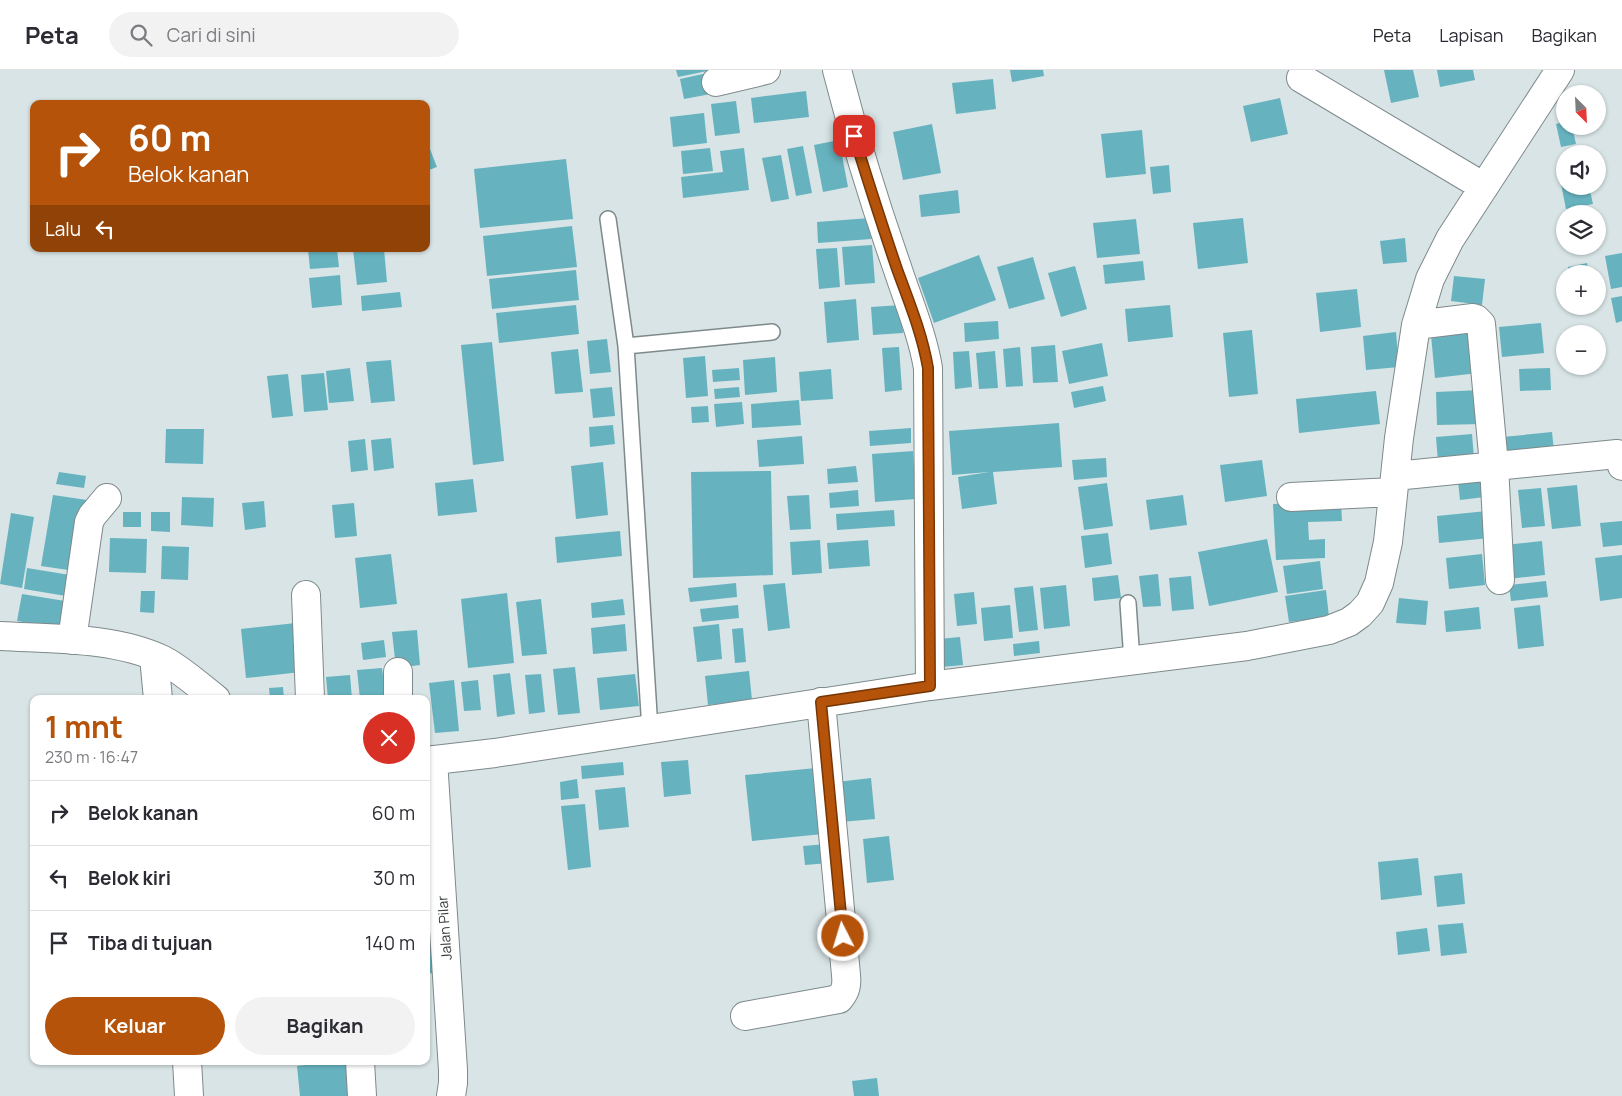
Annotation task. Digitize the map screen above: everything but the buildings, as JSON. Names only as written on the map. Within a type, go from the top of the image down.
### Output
[{"type":"street","points":[[716,82],[766,70]]},
{"type":"street","points":[[837,70],[854,136],[925,348],[928,368],[930,686]]},
{"type":"street","points":[[430,760],[495,753],[930,686],[1247,646],[1329,630],[1348,622],[1360,614],[1370,603],[1379,583],[1388,542],[1398,438],[1416,325],[1430,279],[1450,239],[1560,70]]},
{"type":"street","points":[[1301,78],[1484,187]]},
{"type":"street","points":[[1416,325],[1473,318],[1481,324],[1494,465],[1500,580]]},
{"type":"street","points":[[1291,497],[1394,484],[1494,465],[1617,454],[1621,458],[1622,466]]},
{"type":"street","points":[[72,640],[90,522],[92,516],[107,498]]},
{"type":"street","points":[[306,596],[310,695]]},
{"type":"street","points":[[0,636],[72,640],[129,647],[175,668],[211,695]]},
{"type":"street","points":[[154,657],[158,695]]},
{"type":"street","points":[[398,672],[398,695]]},
{"type":"street","points":[[745,1016],[839,999],[845,992],[846,976],[821,702]]},
{"type":"street","name":"Jalan Pilar","points":[[430,760],[453,1070],[451,1096]]},
{"type":"street","points":[[187,1065],[189,1096]]},
{"type":"street","points":[[360,1065],[362,1096]]},
{"type":"lane","points":[[608,219],[626,346],[650,730]]},
{"type":"lane","points":[[626,346],[772,332]]},
{"type":"lane","points":[[1128,603],[1132,661]]},
{"type":"route","points":[[843,936],[821,702],[930,686],[928,368],[925,348],[918,326],[854,136]]}]
